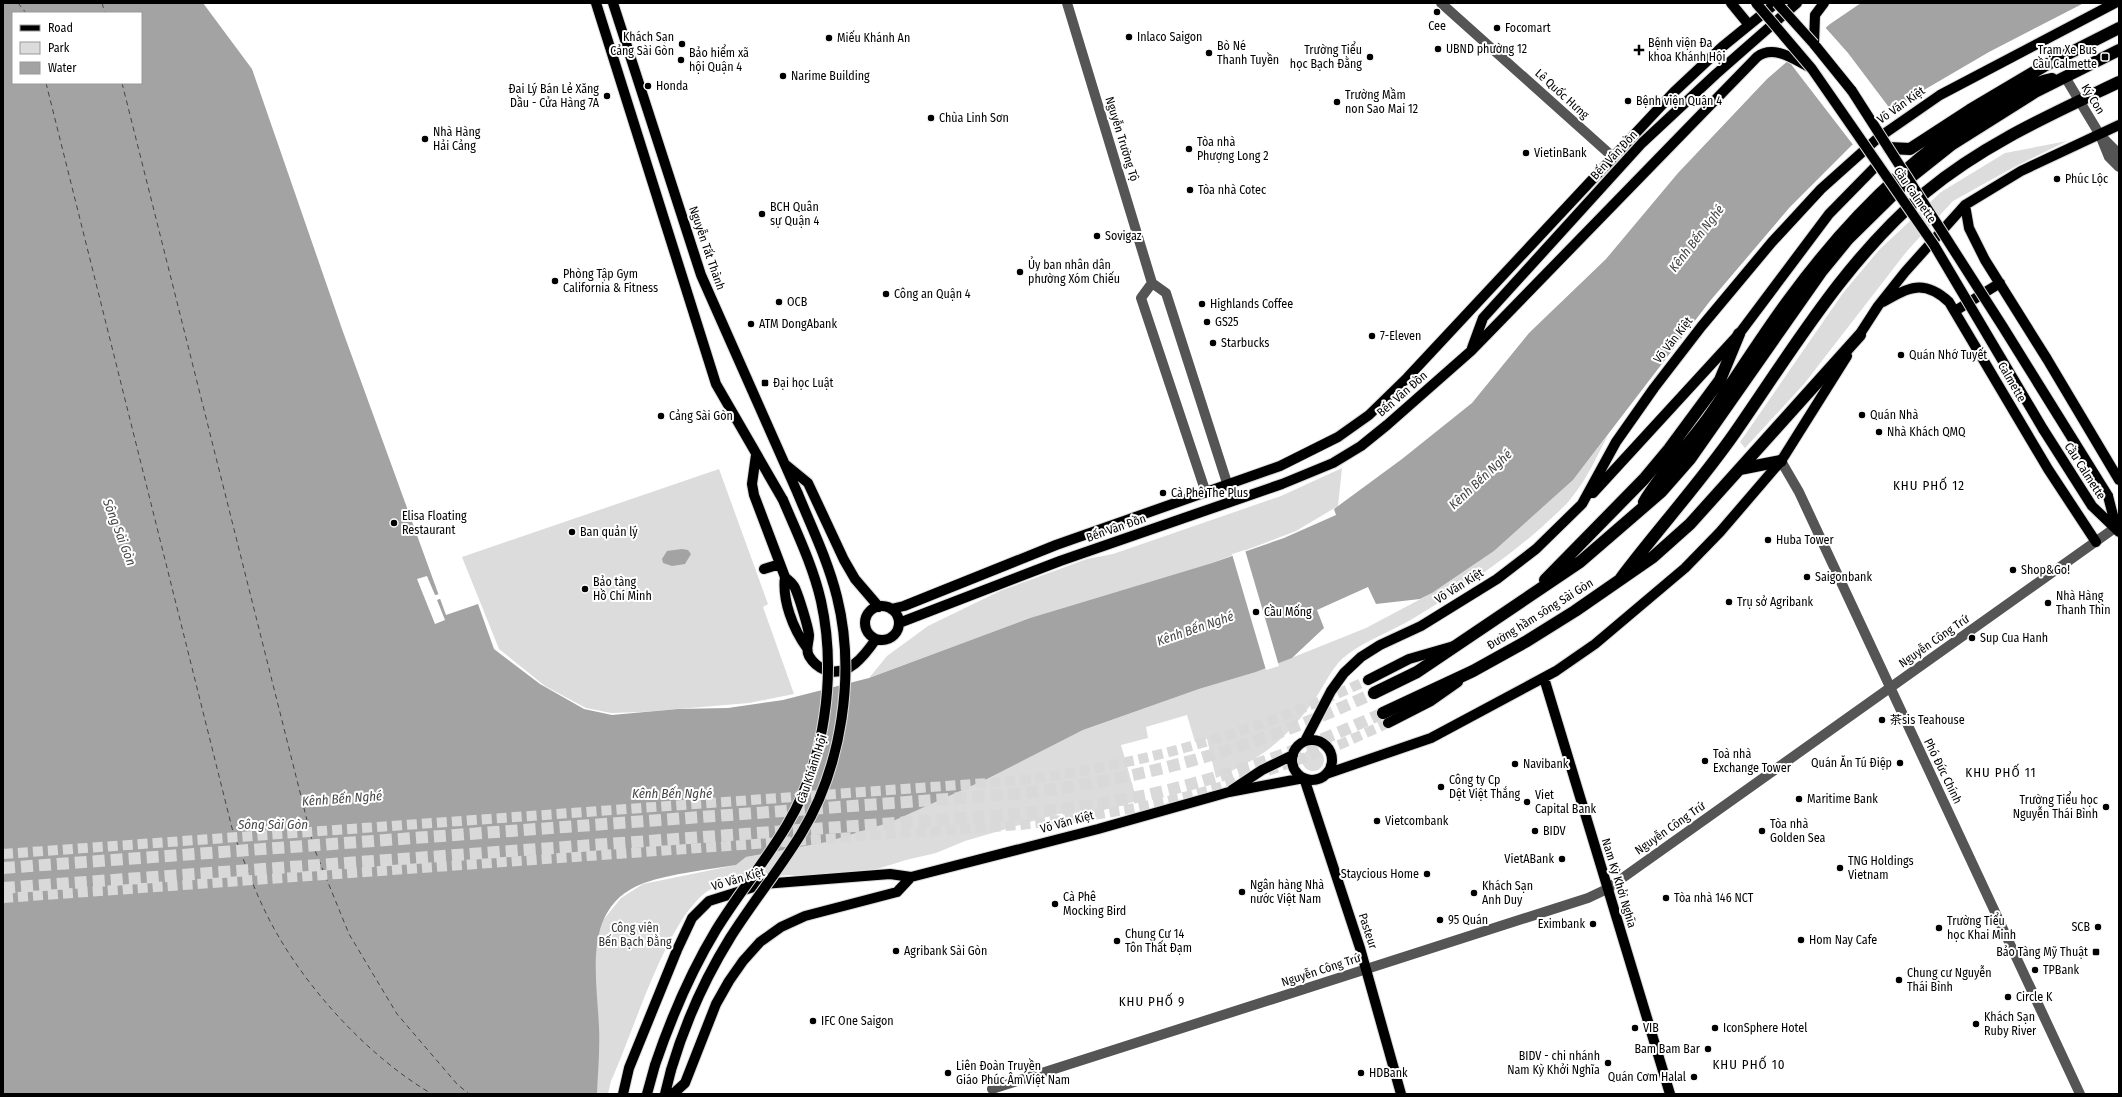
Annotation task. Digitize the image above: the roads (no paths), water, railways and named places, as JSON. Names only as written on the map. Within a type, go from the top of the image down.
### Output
[{"type":"highway","points":[[1889,148],[1910,149],[1970,110],[2044,66],[2119,28]]},
{"type":"highway","points":[[1531,594],[1580,562],[1611,538],[1640,509],[1661,492],[1690,459],[1817,277],[1848,239],[1912,176],[1951,145],[2035,92],[2119,50]]},
{"type":"highway","points":[[1621,578],[1729,441],[1839,284],[1891,225],[1926,193],[1962,165],[2037,121],[2119,82]]},
{"type":"highway","points":[[1531,594],[1642,477],[1720,380],[1739,334]]},
{"type":"highway","points":[[1621,578],[1653,557],[1672,542],[1740,469],[1860,335]]},
{"type":"highway","points":[[1740,469],[1781,461]]},
{"type":"highway","name":"Đường hầm sông Sài Gòn","points":[[1385,718],[1528,641],[1575,611],[1621,578]]},
{"type":"highway","name":"Đường hầm sông Sài Gòn","points":[[1374,694],[1417,672],[1531,594]]},
{"type":"main road","points":[[596,3],[716,384],[756,455],[752,484],[784,576],[783,590],[799,637],[807,648],[814,664],[826,670],[841,671],[860,660],[876,639]]},
{"type":"main road","name":"Nguyễn Tất Thành","points":[[613,3],[701,275],[798,494]]},
{"type":"main road","points":[[1731,3],[1749,25]]},
{"type":"main road","name":"Cầu Calmette","points":[[1756,3],[1812,69],[1934,245],[2043,429],[2092,506],[2118,528]]},
{"type":"main road","name":"Bến Vân Đồn","points":[[891,609],[904,606],[962,584],[1056,545],[1228,486],[1275,468],[1321,447],[1369,414],[1407,378],[1674,92],[1749,25],[1777,3]]},
{"type":"main road","name":"Cầu Calmette","points":[[1777,3],[1814,44],[1852,90],[2108,496],[2118,528]]},
{"type":"main road","name":"Bến Vân Đồn","points":[[899,623],[1060,561],[1282,484],[1333,463],[1350,453],[1387,425],[1471,351],[1484,318],[1642,143],[1716,74],[1797,3]]},
{"type":"main road","points":[[1814,44],[1815,15],[1824,3]]},
{"type":"main road","name":"Võ Văn Kiệt","points":[[1305,741],[1331,691],[1344,674],[1361,658],[1380,645],[1420,626],[1497,579],[1536,548],[1582,504],[1616,442],[1654,388],[1706,320],[1772,242],[1821,189],[1878,138],[1940,95],[2115,3]]},
{"type":"main road","points":[[1471,351],[1757,57],[1766,52],[1776,52],[1812,69]]},
{"type":"main road","points":[[1326,774],[1331,768],[1332,760],[1328,748],[1318,741],[1305,741],[1300,744],[1293,755],[1294,768],[1304,778],[1316,779],[1326,774],[1431,738],[1544,678],[1595,644],[1685,568],[1720,532],[1781,461],[1878,306],[1965,205],[2021,171],[2119,125]]},
{"type":"main road","points":[[1582,504],[1739,334],[1829,214],[1878,164]]},
{"type":"main road","points":[[1965,205],[1969,228],[1985,260],[2119,480]]},
{"type":"main road","points":[[1955,311],[2000,283]]},
{"type":"main road","name":"Calmette","points":[[1878,306],[1901,292],[1916,287],[1929,289],[1949,302],[2048,469],[2096,542]]},
{"type":"main road","name":"Cầu Khánh Hội","points":[[647,1094],[655,1065],[674,1014],[698,960],[729,909],[787,825],[804,789],[818,745],[826,686],[827,641],[824,620],[812,569],[783,500],[756,455]]},
{"type":"main road","points":[[784,463],[808,483],[844,560],[855,579],[879,607]]},
{"type":"main road","points":[[1228,486],[1234,500]]},
{"type":"main road","points":[[1206,493],[1211,508]]},
{"type":"main road","name":"Cầu Khánh Hội","points":[[665,1094],[671,1070],[689,1017],[713,967],[748,911],[789,853],[812,812],[828,770],[837,735],[842,705],[844,667],[840,616],[825,560],[798,494]]},
{"type":"main road","points":[[764,569],[780,564]]},
{"type":"main road","points":[[879,607],[891,609],[895,613],[899,623],[893,636],[888,639],[876,639],[866,628],[866,620],[871,610],[879,607]]},
{"type":"main road","name":"Đường hầm sông Sài Gòn","points":[[1368,680],[1409,659],[1456,645]]},
{"type":"main road","name":"Nam Kỳ Khởi Nghĩa","points":[[1544,678],[1670,1094]]},
{"type":"main road","name":"Võ Văn Kiệt","points":[[1229,792],[1262,770],[1293,755]]},
{"type":"main road","name":"Võ Văn Kiệt","points":[[623,1092],[629,1068],[677,950],[692,918],[709,901],[763,884],[890,874],[911,877],[1098,829],[1229,792],[1304,778]]},
{"type":"main road","name":"Pasteur","points":[[1304,778],[1366,969],[1401,1094]]},
{"type":"main road","points":[[673,1094],[685,1083],[716,1004],[729,981],[743,961],[760,942],[781,927],[805,916],[897,892],[911,877]]},
{"type":"street","name":"Nguyễn Trường Tộ","points":[[1067,3],[1152,283]]},
{"type":"street","name":"Lê Quốc Hưng","points":[[1441,3],[1613,157]]},
{"type":"street","name":"Ký Con","points":[[2065,77],[2078,102],[2100,135],[2119,154]]},
{"type":"street","name":"Ký Con","points":[[2100,135],[2109,157],[2119,167]]},
{"type":"street","points":[[1206,493],[1141,298],[1152,283],[1166,293],[1228,486]]},
{"type":"street","name":"Phó Đức Chính","points":[[1781,461],[1799,492],[1889,689],[2080,1094]]},
{"type":"street","name":"Nguyễn Công Trứ","points":[[992,1090],[1588,898],[1608,889],[2096,542],[2118,528]]},
{"type":"water","name":"Sông Sài Gòn","points":[[3,3],[203,3],[252,69],[342,329],[446,615],[478,604],[494,649],[540,684],[584,709],[612,715],[678,709],[728,708],[783,700],[869,678],[1030,618],[1212,563],[1284,538],[1336,515],[1334,509],[1402,459],[1472,403],[1529,333],[1606,259],[1678,173],[1767,79],[1830,24],[1861,3],[2084,3],[1989,52],[1912,97],[1852,145],[1790,207],[1710,301],[1573,480],[1494,551],[1432,593],[1420,599],[1376,604],[1368,587],[1317,610],[1324,628],[1292,658],[1256,672],[1199,689],[1083,730],[987,779],[891,822],[827,842],[746,857],[736,865],[666,877],[644,883],[624,894],[610,908],[602,925],[597,944],[596,986],[599,1044],[597,1094],[3,1094]]},
{"type":"water","points":[[682,549],[688,550],[691,554],[685,564],[672,566],[663,563],[662,559],[667,551]]},
{"type":"tunnel","points":[[3,854],[1015,781],[1107,766],[1196,745],[1282,716],[1368,680]]},
{"type":"tunnel","points":[[3,868],[1016,794],[1109,780],[1199,758],[1287,730],[1374,693]]},
{"type":"tunnel","points":[[3,888],[1019,814],[1100,804],[1180,787],[1258,764],[1333,735],[1383,713]]},
{"type":"tunnel","points":[[1268,771],[1339,745],[1388,723]]},
{"type":"tunnel","points":[[3,898],[1020,825],[1078,818],[1135,808],[1192,795],[1247,778]]},
{"type":"place","name":"Cee","points":[[1437,12]]},
{"type":"place","name":"Focomart","points":[[1497,28]]},
{"type":"place","name":"Inlaco Saigon","points":[[1129,37]]},
{"type":"place","name":"Miếu Khánh An","points":[[829,38]]},
{"type":"place","name":"Khách Sạn Cảng Sài Gòn","points":[[682,44]]},
{"type":"place","name":"UBND phường 12","points":[[1438,49]]},
{"type":"place","name":"Bệnh viện Đa khoa Khánh Hội","points":[[1639,50]]},
{"type":"place","name":"Bò Né Thanh Tuyền","points":[[1209,53]]},
{"type":"place","name":"Trường Tiểu học Bạch Đằng","points":[[1370,57]]},
{"type":"place","name":"Trạm Xe Bus Cầu Calmette","points":[[2105,57]]},
{"type":"place","name":"Bảo hiểm xã hội Quận 4","points":[[681,60]]},
{"type":"place","name":"Narime Building","points":[[783,76]]},
{"type":"place","name":"Honda","points":[[648,86]]},
{"type":"place","name":"Đại Lý Bán Lẻ Xăng Dầu - Cửa Hàng 7A","points":[[607,96]]},
{"type":"place","name":"Bệnh viện Quận 4","points":[[1628,101]]},
{"type":"place","name":"Trường Mầm non Sao Mai 12","points":[[1337,102]]},
{"type":"place","name":"Chùa Linh Sơn","points":[[931,118]]},
{"type":"place","name":"Nhà Hàng Hải Cảng","points":[[425,139]]},
{"type":"place","name":"Tòa nhà Phượng Long 2","points":[[1189,149]]},
{"type":"place","name":"VietinBank","points":[[1526,153]]},
{"type":"place","name":"Phúc Lộc","points":[[2057,179]]},
{"type":"place","name":"Tòa nhà Cotec","points":[[1190,190]]},
{"type":"place","name":"BCH Quân sự Quận 4","points":[[762,214]]},
{"type":"place","name":"Sovigaz","points":[[1097,236]]},
{"type":"place","name":"Ủy ban nhân dân phường Xóm Chiếu","points":[[1020,272]]},
{"type":"place","name":"Phòng Tập Gym California & Fitness","points":[[555,281]]},
{"type":"place","name":"Công an Quận 4","points":[[886,294]]},
{"type":"place","name":"OCB","points":[[779,302]]},
{"type":"place","name":"Highlands Coffee","points":[[1202,304]]},
{"type":"place","name":"GS25","points":[[1207,322]]},
{"type":"place","name":"ATM DongAbank","points":[[751,324]]},
{"type":"place","name":"7-Eleven","points":[[1372,336]]},
{"type":"place","name":"Starbucks","points":[[1213,343]]},
{"type":"place","name":"Quán Nhớ Tuyết","points":[[1901,355]]},
{"type":"place","name":"Đại học Luật","points":[[765,383]]},
{"type":"place","name":"Quán Nhà","points":[[1862,415]]},
{"type":"place","name":"Cảng Sài Gòn","points":[[661,416]]},
{"type":"place","name":"Nhà Khách QMQ","points":[[1879,432]]},
{"type":"place","name":"Cà Phê The Plus","points":[[1163,493]]},
{"type":"place","name":"Elisa Floating Restaurant","points":[[394,523]]},
{"type":"place","name":"Ban quản lý","points":[[572,532]]},
{"type":"place","name":"Huba Tower","points":[[1768,540]]},
{"type":"place","name":"Shop&Go!","points":[[2013,570]]},
{"type":"place","name":"Saigonbank","points":[[1807,577]]},
{"type":"place","name":"Bảo tàng Hồ Chí Minh","points":[[585,589]]},
{"type":"place","name":"Trụ sở Agribank","points":[[1729,602]]},
{"type":"place","name":"Nhà Hàng Thanh Thìn","points":[[2048,603]]},
{"type":"place","name":"Cầu Mống","points":[[1256,612]]},
{"type":"place","name":"Sup Cua Hanh","points":[[1972,638]]},
{"type":"place","name":"茶sis Teahouse","points":[[1882,720]]},
{"type":"place","name":"Toà nhà Exchange Tower","points":[[1705,761]]},
{"type":"place","name":"Quán Ăn Tú Điệp","points":[[1900,763]]},
{"type":"place","name":"Navibank","points":[[1515,764]]},
{"type":"place","name":"Công ty Cp Dệt Việt Thắng","points":[[1441,787]]},
{"type":"place","name":"Maritime Bank","points":[[1799,799]]},
{"type":"place","name":"Viet Capital Bank","points":[[1527,802]]},
{"type":"place","name":"Trường Tiểu học Nguyễn Thái Bình","points":[[2106,807]]},
{"type":"place","name":"Vietcombank","points":[[1377,821]]},
{"type":"place","name":"BIDV","points":[[1535,831]]},
{"type":"place","name":"Tòa nhà Golden Sea","points":[[1762,831]]},
{"type":"place","name":"VietABank","points":[[1562,859]]},
{"type":"place","name":"TNG Holdings Vietnam","points":[[1840,868]]},
{"type":"place","name":"Staycious Home","points":[[1427,874]]},
{"type":"place","name":"Ngân hàng Nhà nước Việt Nam","points":[[1242,892]]},
{"type":"place","name":"Khách Sạn Anh Duy","points":[[1474,893]]},
{"type":"place","name":"Tòa nhà 146 NCT","points":[[1666,898]]},
{"type":"place","name":"Cà Phê Mocking Bird","points":[[1055,904]]},
{"type":"place","name":"95 Quán","points":[[1440,920]]},
{"type":"place","name":"Eximbank","points":[[1593,924]]},
{"type":"place","name":"SCB","points":[[2098,927]]},
{"type":"place","name":"Trường Tiểu học Khai Minh","points":[[1939,928]]},
{"type":"place","name":"Hom Nay Cafe","points":[[1801,940]]},
{"type":"place","name":"Chung Cư 14 Tôn Thất Đạm","points":[[1117,941]]},
{"type":"place","name":"Agribank Sài Gòn","points":[[896,951]]},
{"type":"place","name":"Bảo Tàng Mỹ Thuật","points":[[2096,952]]},
{"type":"place","name":"TPBank","points":[[2035,970]]},
{"type":"place","name":"Chung cư Nguyễn Thái Bình","points":[[1899,980]]},
{"type":"place","name":"Circle K","points":[[2008,997]]},
{"type":"place","name":"IFC One Saigon","points":[[813,1021]]},
{"type":"place","name":"Khách Sạn Ruby River","points":[[1976,1024]]},
{"type":"place","name":"VIB","points":[[1635,1028]]},
{"type":"place","name":"IconSphere Hotel","points":[[1715,1028]]},
{"type":"place","name":"Bam Bam Bar","points":[[1708,1049]]},
{"type":"place","name":"BIDV - chi nhánh Nam Kỳ Khởi Nghĩa","points":[[1608,1063]]},
{"type":"place","name":"Liên Đoàn Truyền Giáo Phúc Âm Việt Nam","points":[[948,1073]]},
{"type":"place","name":"HDBank","points":[[1361,1073]]},
{"type":"place","name":"Quán Cơm Halal","points":[[1694,1077]]},
{"type":"district","name":"KHU PHỐ 12","points":[[1929,485]]},
{"type":"district","name":"KHU PHỐ 11","points":[[2001,772]]},
{"type":"district","name":"KHU PHỐ 9","points":[[1152,1001]]},
{"type":"district","name":"KHU PHỐ 10","points":[[1749,1064]]},
{"type":"water label","name":"Kênh Bến Nghé","points":[[1696,238]]},
{"type":"water label","name":"Kênh Bến Nghé","points":[[1480,479]]},
{"type":"water label","name":"Kênh Bến Nghé","points":[[1195,628]]},
{"type":"water label","name":"Kênh Bến Nghé","points":[[672,793]]},
{"type":"water label","name":"Kênh Bến Nghé","points":[[342,798]]},
{"type":"park label","name":"Công viên Bến Bạch Đằng","points":[[635,935]]}]
